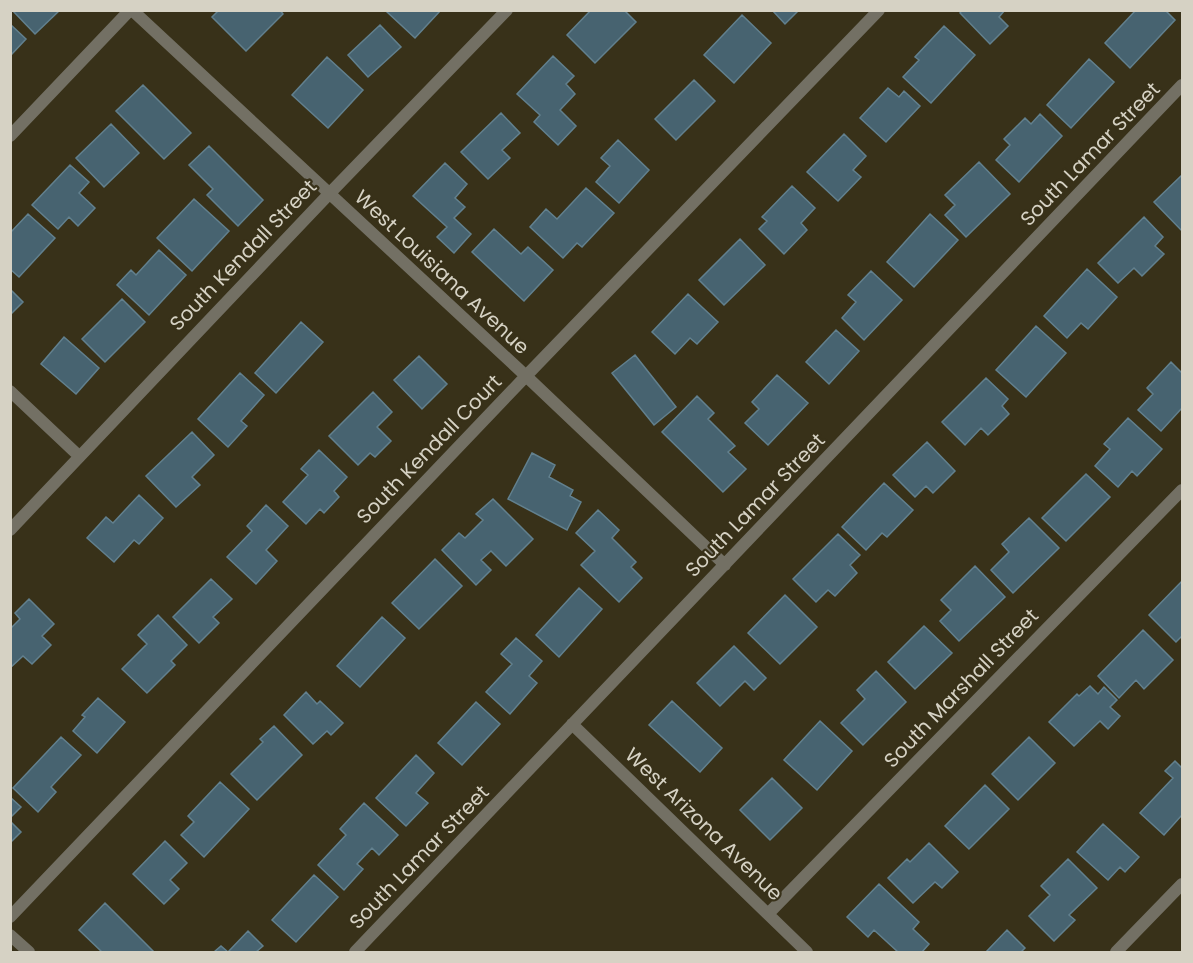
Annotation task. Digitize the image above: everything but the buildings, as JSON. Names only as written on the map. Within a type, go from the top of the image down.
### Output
[{"type":"street","points":[[10,136],[131,10]]},
{"type":"street","name":"West Louisiana Avenue","points":[[131,10],[526,376],[725,565]]},
{"type":"street","name":"South Kendall Street","points":[[10,530],[507,10]]},
{"type":"street","name":"South Kendall Court","points":[[10,917],[879,10]]},
{"type":"street","name":"South Lamar Street","points":[[355,952],[1182,85]]},
{"type":"street","points":[[10,391],[79,456]]},
{"type":"street","name":"South Marshall Street","points":[[768,914],[1182,490]]},
{"type":"street","name":"West Arizona Avenue","points":[[572,724],[807,952]]},
{"type":"street","points":[[1116,952],[1182,884]]},
{"type":"street","points":[[10,935],[29,952]]}]
